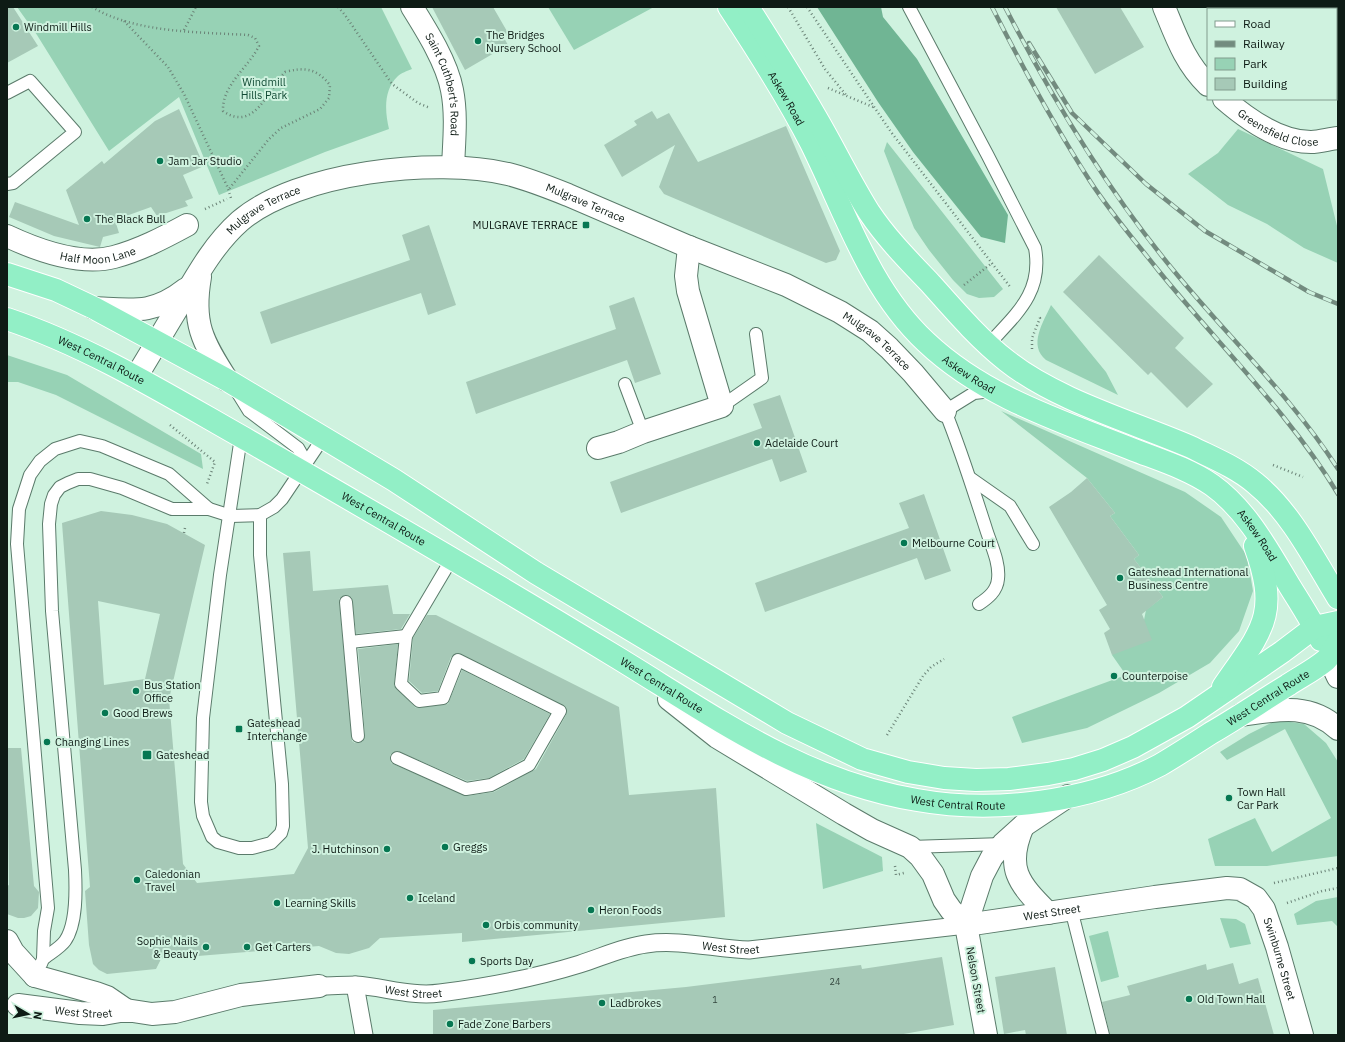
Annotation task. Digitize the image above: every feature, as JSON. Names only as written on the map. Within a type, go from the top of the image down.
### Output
[{"type":"highway","name":"Askew Road","points":[[729,7],[771,72],[804,129],[870,266],[888,296],[912,328],[939,355],[976,382],[1021,405],[1197,476],[1227,497],[1244,516],[1273,559],[1335,659]]},
{"type":"highway","name":"Askew Road","points":[[748,7],[815,115],[869,212],[888,239],[988,345],[1008,362],[1046,385],[1207,454],[1242,472],[1275,503],[1294,529],[1338,598]]},
{"type":"highway","name":"West Central Route","points":[[7,274],[56,290],[94,308],[229,382],[394,480],[536,573],[642,638],[787,723],[862,759],[908,772],[944,778],[976,780],[1002,779],[1048,774],[1088,764],[1133,747],[1187,717],[1282,652],[1315,627]]},
{"type":"highway","name":"West Central Route","points":[[7,319],[38,329],[136,377],[301,471],[613,655],[721,722],[776,754],[837,779],[870,790],[918,801],[964,806],[1024,804],[1112,786],[1158,766],[1335,659]]},
{"type":"highway","points":[[1215,697],[1255,640],[1264,621],[1268,602],[1266,582],[1261,563],[1244,516]]},
{"type":"highway","points":[[1315,627],[1338,622]]},
{"type":"street","name":"Saint Cuthbert's Road","points":[[412,7],[426,30],[447,74],[452,90],[455,118],[454,167]]},
{"type":"street","points":[[1164,7],[1184,56],[1207,84]]},
{"type":"street","name":"Greensfield Close","points":[[1225,100],[1260,125],[1281,137],[1310,142],[1338,138]]},
{"type":"street","name":"Mulgrave Terrace","points":[[136,377],[202,268],[217,246],[240,221],[275,198],[300,188],[321,182],[389,171],[454,167],[507,174],[528,180],[568,195],[689,247],[786,285],[840,312],[870,331],[913,373],[945,411]]},
{"type":"street","name":"Half Moon Lane","points":[[7,236],[55,255],[83,259],[112,258],[150,245],[186,225]]},
{"type":"street","points":[[598,448],[620,442],[643,432],[722,406],[688,290],[686,276],[689,247]]},
{"type":"street","name":"Mulgrave Terrace","points":[[202,268],[197,304],[198,322],[205,344],[229,382]]},
{"type":"street","name":"Mulgrave Terrace","points":[[94,308],[147,309],[168,302],[190,286]]},
{"type":"street","points":[[613,655],[718,737],[844,814],[872,830],[910,847],[930,869],[944,900],[951,910],[966,925],[982,876],[992,857],[1003,844],[1023,826],[1069,796]]},
{"type":"street","points":[[1241,716],[1281,709],[1298,710],[1311,713],[1338,729]]},
{"type":"street","points":[[1023,826],[1016,842],[1014,854],[1015,868],[1025,889],[1048,912]]},
{"type":"street","name":"West Street","points":[[12,1010],[103,1014],[126,1010],[152,1014],[175,1012],[241,995],[319,986],[355,986],[418,994],[439,993],[530,978],[580,964],[619,950],[647,944],[663,943],[726,950],[749,950],[966,925],[1048,912],[1227,888],[1246,891]]},
{"type":"street","name":"Swinburne Street","points":[[1246,891],[1256,898],[1264,909],[1277,947],[1302,1035]]},
{"type":"street","name":"Nelson Street","points":[[966,925],[986,1035]]},
{"type":"street","points":[[7,941],[13,952],[39,968],[12,1010]]},
{"type":"street","name":"West Street","points":[[39,968],[107,997],[126,1010]]},
{"type":"street","points":[[355,986],[364,1035]]},
{"type":"lane","points":[[909,7],[1035,248],[1038,264],[1032,290],[1025,304],[988,345]]},
{"type":"lane","points":[[7,93],[30,81],[75,132],[13,183],[7,184]]},
{"type":"lane","points":[[722,406],[762,378],[756,334]]},
{"type":"lane","points":[[229,382],[249,411],[298,448],[302,455],[301,471]]},
{"type":"lane","points":[[625,384],[643,432]]},
{"type":"lane","points":[[979,604],[992,594],[996,588],[998,572],[970,478],[956,437],[945,411],[974,393],[981,391],[994,391]]},
{"type":"lane","points":[[241,437],[220,575],[203,718],[201,802],[203,816],[212,837],[228,846],[252,848],[271,843],[281,833],[283,826],[282,784],[260,555],[260,515]]},
{"type":"lane","points":[[39,968],[48,908],[17,544],[19,509],[26,484],[34,468],[48,455],[62,446],[80,441],[85,442],[102,446],[169,474],[205,505],[230,516],[260,515],[274,507],[282,499],[323,438]]},
{"type":"lane","points":[[970,478],[1010,506],[1033,544]]},
{"type":"lane","points":[[39,968],[65,941],[73,914],[75,893],[75,870],[52,611],[49,524],[51,504],[54,495],[60,487],[78,479],[90,479],[122,488],[172,509],[205,505]]},
{"type":"lane","points":[[397,758],[466,789],[491,785],[529,765],[560,711],[458,660],[443,698],[419,701],[401,684],[406,636],[451,560]]},
{"type":"lane","points":[[346,602],[358,736]]},
{"type":"lane","points":[[350,642],[406,636]]},
{"type":"lane","points":[[910,847],[1003,844]]},
{"type":"lane","points":[[1071,909],[1103,1035]]},
{"type":"path","points":[[92,7],[124,21],[184,30],[248,35],[255,38],[259,46],[255,54],[227,91],[223,103],[223,111],[231,117],[242,118],[251,114],[263,104],[284,72],[301,68],[321,73],[330,85],[330,98],[320,109],[282,128],[268,139],[228,188],[184,94],[168,67],[124,21]]},
{"type":"path","points":[[184,30],[196,7]]},
{"type":"path","points":[[338,7],[345,14],[392,84],[418,103],[455,118]]},
{"type":"path","points":[[788,7],[825,69],[846,96],[873,107]]},
{"type":"path","points":[[807,7],[891,132],[1025,304]]},
{"type":"path","points":[[186,225],[196,213],[231,197]]},
{"type":"path","points":[[167,423],[215,462],[205,505]]},
{"type":"path","points":[[184,533],[190,508]]},
{"type":"path","points":[[887,735],[923,676],[930,667],[944,659]]},
{"type":"path","points":[[1246,891],[1338,868]]},
{"type":"path","points":[[1264,909],[1285,904],[1322,891],[1338,888]]},
{"type":"green space","name":"Windmill Hills Park","points":[[17,7],[381,7],[412,69],[399,75],[390,88],[386,101],[389,129],[325,152],[219,195],[179,97],[109,151],[37,35]]},
{"type":"green space","points":[[548,7],[654,7],[574,50]]},
{"type":"green space","points":[[817,7],[881,7],[883,17],[917,59],[1008,215],[1005,243],[981,237],[913,152],[878,102]]},
{"type":"green space","points":[[1238,129],[1323,169],[1338,230],[1338,263],[1304,248],[1267,224],[1228,205],[1188,174],[1218,153]]},
{"type":"green space","points":[[887,142],[1003,289],[994,297],[979,298],[967,294],[953,280],[929,250],[914,228],[884,151]]},
{"type":"green space","points":[[1051,305],[1106,372],[1118,395],[1046,360],[1041,354],[1038,348],[1039,334],[1041,326]]},
{"type":"green space","points":[[7,355],[67,375],[201,454],[203,469],[56,395],[18,382],[7,382]]},
{"type":"green space","points":[[1001,411],[1185,492],[1221,517],[1247,556],[1253,591],[1239,631],[1210,663],[1159,693],[1087,728],[1022,743],[1012,717],[1126,675],[1112,655],[1144,620],[1146,610],[1163,597],[1134,559],[1139,555],[1110,516],[1115,513],[1087,478]]},
{"type":"green space","points":[[1277,720],[1304,724],[1326,743],[1338,762],[1338,856],[1267,866],[1215,866],[1208,839],[1255,818],[1272,852],[1331,818],[1285,729],[1227,760],[1220,752],[1249,734]]},
{"type":"green space","points":[[816,823],[882,857],[883,871],[823,889]]},
{"type":"green space","points":[[1338,897],[1338,927],[1332,921],[1297,925],[1294,914],[1316,901]]},
{"type":"green space","points":[[1220,918],[1236,919],[1245,924],[1251,944],[1230,948]]},
{"type":"green space","points":[[1108,931],[1119,977],[1101,982],[1089,936]]},
{"type":"building","name":"Windmill Hills","points":[[7,7],[13,7],[38,46],[7,63]]},
{"type":"building","name":"The Bridges Nursery School","points":[[432,7],[493,7],[508,33],[504,38],[508,45],[465,70]]},
{"type":"building","points":[[1056,7],[1120,7],[1144,47],[1095,74]]},
{"type":"building","points":[[179,109],[204,166],[183,175],[193,198],[185,201],[188,206],[157,216],[151,207],[115,220],[119,233],[103,237],[100,247],[54,236],[9,217],[15,202],[79,225],[66,190],[102,161],[104,164],[155,121]]},
{"type":"building","points":[[652,111],[657,119],[669,113],[698,162],[786,126],[840,251],[836,260],[826,263],[664,194],[659,187],[675,145],[622,177],[604,145],[637,125],[634,121]]},
{"type":"building","points":[[429,225],[456,305],[428,315],[421,293],[271,344],[260,312],[410,260],[402,235]]},
{"type":"building","points":[[1099,255],[1184,338],[1175,348],[1213,384],[1187,408],[1151,372],[1148,375],[1063,292]]},
{"type":"building","points":[[634,297],[661,374],[635,383],[627,360],[476,414],[466,382],[616,329],[609,306]]},
{"type":"building","name":"Adelaide Court","points":[[780,395],[807,472],[780,482],[772,459],[621,513],[610,482],[762,428],[753,404]]},
{"type":"building","name":"Gateshead International Business Centre","points":[[1087,478],[1115,513],[1110,516],[1139,555],[1134,559],[1163,597],[1142,614],[1152,640],[1112,655],[1104,633],[1110,629],[1099,610],[1107,605],[1049,507],[1071,492]]},
{"type":"building","name":"Melbourne Court","points":[[924,494],[951,571],[925,580],[917,558],[765,612],[755,583],[909,528],[899,503]]},
{"type":"building","points":[[101,511],[132,515],[167,524],[205,545],[169,699],[183,864],[197,883],[294,874],[308,848],[283,553],[310,551],[313,591],[388,585],[393,614],[410,614],[401,629],[356,634],[352,598],[346,595],[339,599],[352,741],[355,743],[362,742],[365,736],[358,649],[398,644],[394,686],[416,708],[448,704],[462,670],[550,714],[524,759],[489,778],[467,781],[397,751],[390,755],[391,763],[467,796],[494,792],[536,769],[566,715],[566,707],[458,653],[451,657],[438,691],[422,693],[409,681],[413,638],[427,615],[436,615],[619,707],[629,795],[716,788],[725,917],[462,942],[462,933],[380,938],[369,948],[349,954],[336,953],[319,946],[161,959],[156,969],[107,974],[99,970],[93,964],[89,945],[85,891],[90,887],[62,523]],"holes":[[[98,601],[160,614],[145,679],[104,685]]]},
{"type":"building","points":[[7,748],[21,748],[34,886],[39,892],[38,908],[31,916],[24,918],[18,918],[7,914],[7,886],[9,885]]},
{"type":"building","points":[[942,957],[954,1025],[898,1035],[433,1035],[433,1010],[686,987],[861,965],[862,969]]},
{"type":"building","name":"Old Town Hall","points":[[1233,963],[1239,984],[1258,978],[1274,1035],[1110,1035],[1102,1002],[1130,995],[1127,986],[1206,964],[1207,970]]},
{"type":"building","points":[[1055,967],[1067,1035],[1026,1035],[1025,1030],[1004,1034],[995,977]]},
{"type":"railway","points":[[992,7],[1051,117],[1098,193],[1158,270],[1276,407],[1319,464],[1338,494]]},
{"type":"railway","points":[[1005,7],[1042,76],[1082,144],[1126,209],[1149,240],[1195,296],[1301,417],[1338,469]]},
{"type":"railway","points":[[1029,43],[1072,113],[1146,184],[1205,231],[1309,292],[1338,304]]},
{"type":"place","name":"Windmill Hills","points":[[16,27]]},
{"type":"place","name":"The Bridges Nursery School","points":[[478,41]]},
{"type":"place","name":"Jam Jar Studio","points":[[160,161]]},
{"type":"place","name":"The Black Bull","points":[[87,219]]},
{"type":"place","name":"MULGRAVE TERRACE","points":[[586,225]]},
{"type":"place","name":"Adelaide Court","points":[[757,443]]},
{"type":"place","name":"Melbourne Court","points":[[904,543]]},
{"type":"place","name":"Gateshead International Business Centre","points":[[1120,578]]},
{"type":"place","name":"Counterpoise","points":[[1114,676]]},
{"type":"place","name":"Bus Station Office","points":[[136,691]]},
{"type":"place","name":"Good Brews","points":[[105,713]]},
{"type":"place","name":"Gateshead Interchange","points":[[239,729]]},
{"type":"place","name":"Changing Lines","points":[[47,742]]},
{"type":"place","name":"Gateshead","points":[[147,755]]},
{"type":"place","name":"Town Hall Car Park","points":[[1229,798]]},
{"type":"place","name":"Greggs","points":[[445,847]]},
{"type":"place","name":"J. Hutchinson","points":[[387,849]]},
{"type":"place","name":"Caledonian Travel","points":[[137,880]]},
{"type":"place","name":"Iceland","points":[[410,898]]},
{"type":"place","name":"Learning Skills","points":[[277,903]]},
{"type":"place","name":"Heron Foods","points":[[591,910]]},
{"type":"place","name":"Orbis community","points":[[486,925]]},
{"type":"place","name":"Sophie Nails & Beauty","points":[[206,947]]},
{"type":"place","name":"Get Carters","points":[[247,947]]},
{"type":"place","name":"Sports Day","points":[[472,961]]},
{"type":"place","name":"Old Town Hall","points":[[1189,999]]},
{"type":"place","name":"Ladbrokes","points":[[602,1003]]},
{"type":"place","name":"Fade Zone Barbers","points":[[450,1024]]}]
